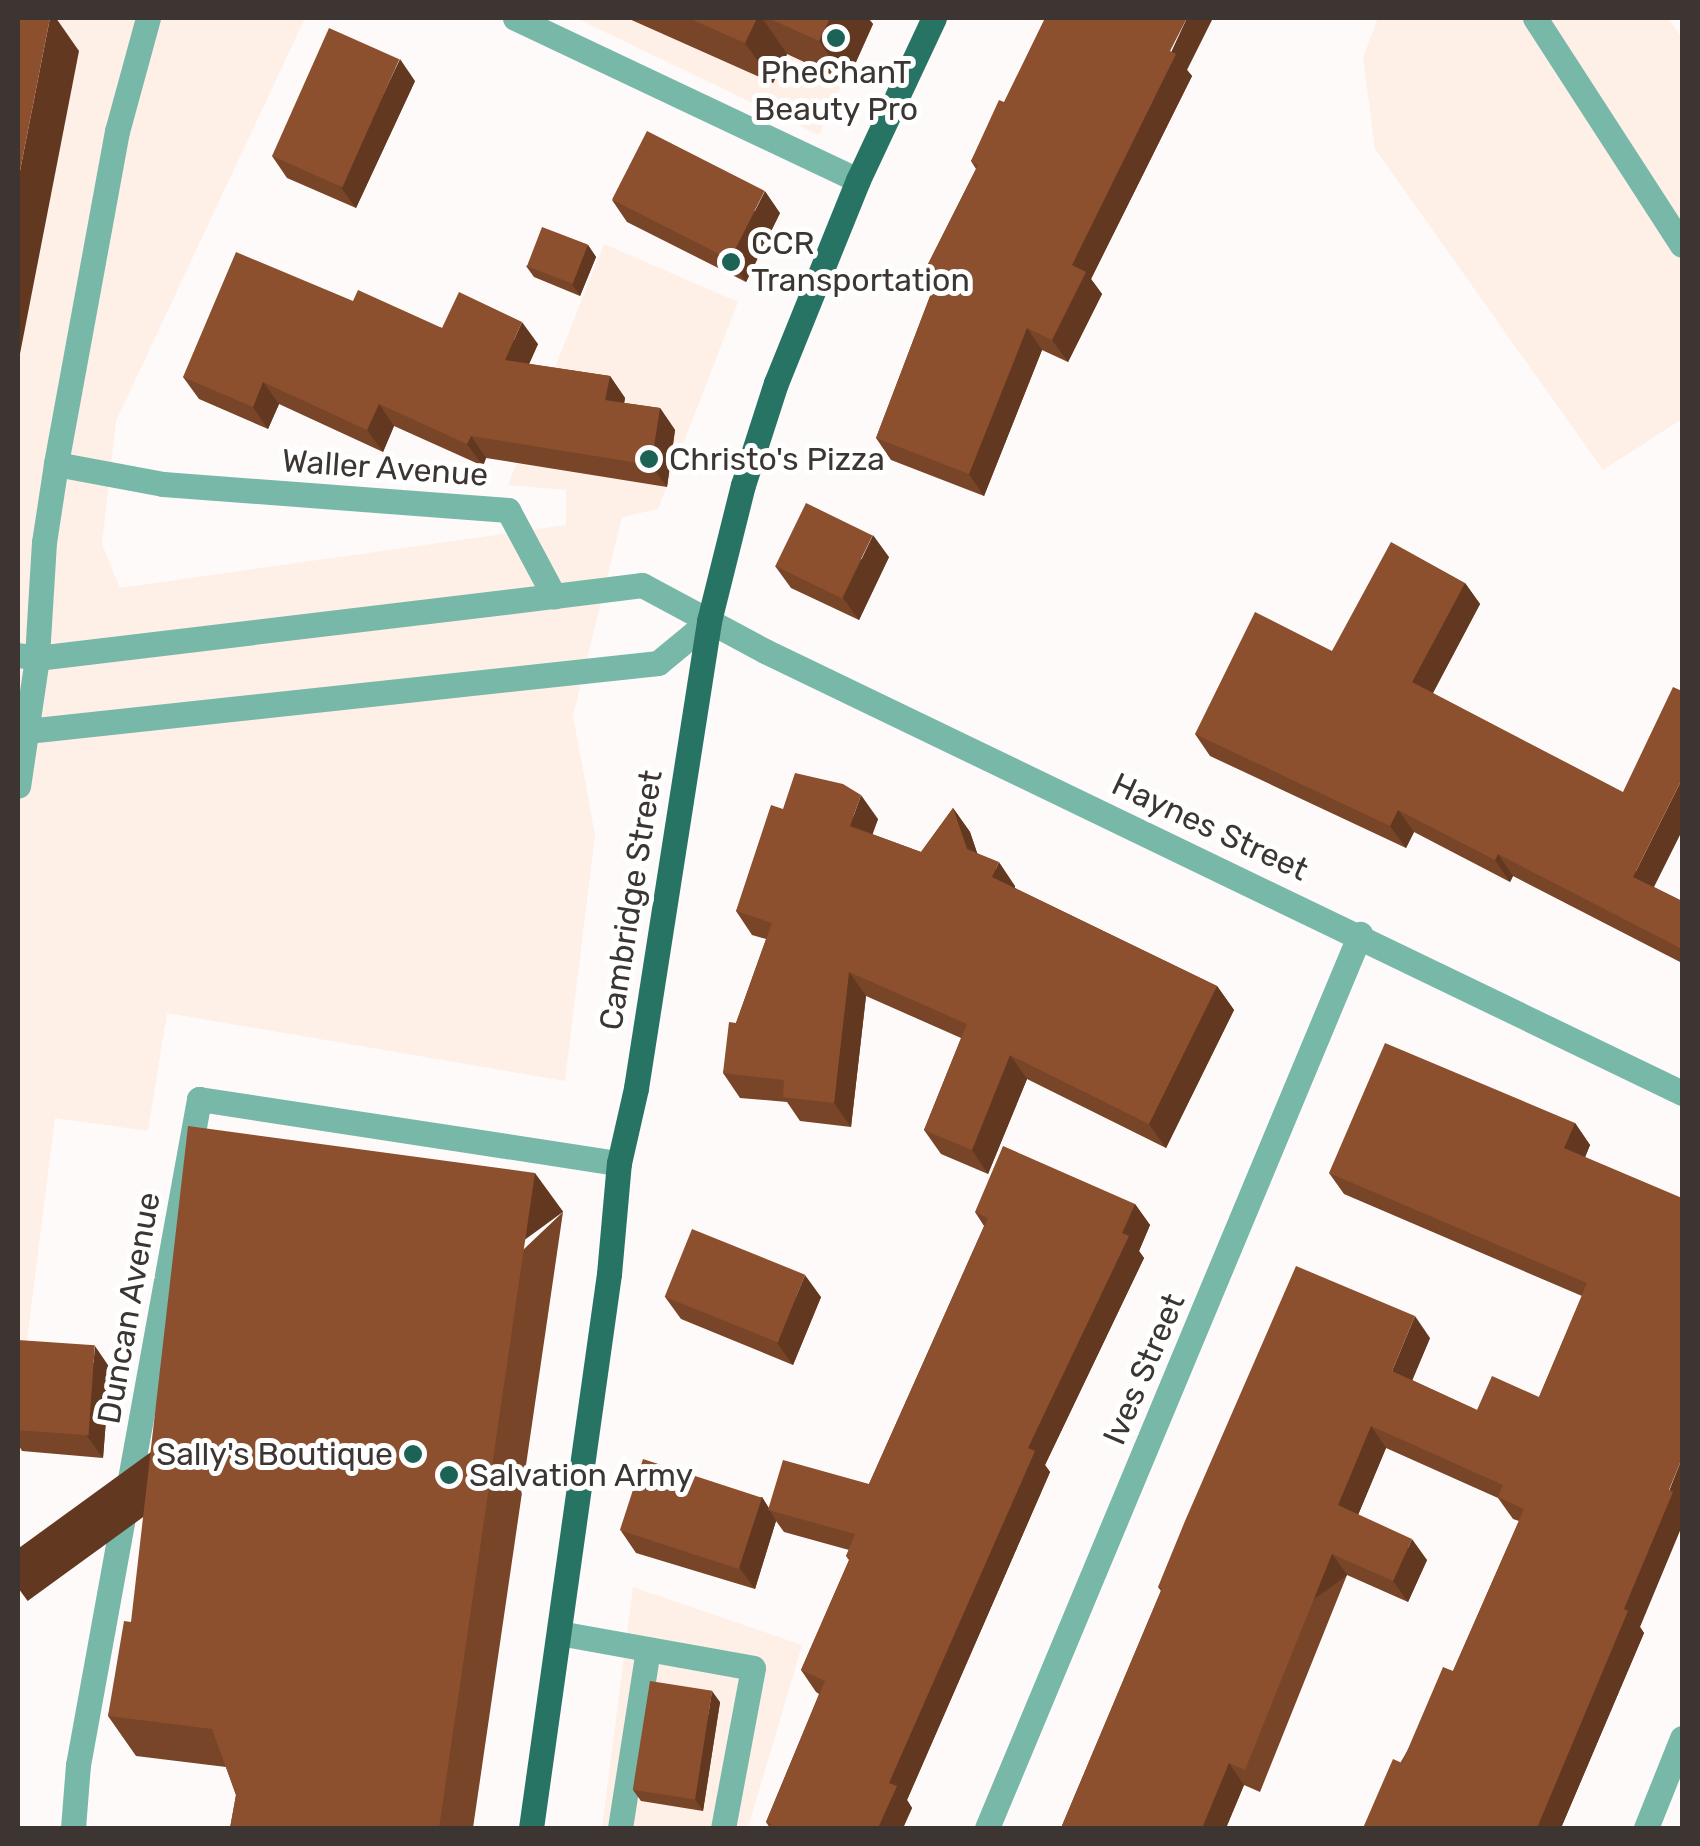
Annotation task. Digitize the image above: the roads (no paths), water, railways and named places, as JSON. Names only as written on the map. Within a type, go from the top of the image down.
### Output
[{"type":"main road","name":"Cambridge Street","points":[[531,1828],[609,1274],[619,1163],[636,1088],[710,622],[743,484],[776,383],[858,180],[934,18]]},
{"type":"street","points":[[18,786],[27,731],[27,656],[56,464],[118,131],[148,18]]},
{"type":"street","points":[[515,18],[858,180]]},
{"type":"street","points":[[1535,18],[1682,245]]},
{"type":"street","name":"Waller Avenue","points":[[56,464],[163,484],[508,510],[554,596]]},
{"type":"street","points":[[27,656],[642,584],[710,622],[658,663],[27,731]]},
{"type":"street","name":"Haynes Street","points":[[710,622],[1360,934],[1682,1094]]},
{"type":"street","name":"Ives Street","points":[[987,1828],[1360,934]]},
{"type":"street","name":"Duncan Avenue","points":[[73,1828],[78,1766],[198,1099],[619,1163]]},
{"type":"street","points":[[559,1633],[754,1668],[723,1828]]},
{"type":"street","points":[[620,1828],[648,1650]]},
{"type":"street","points":[[1646,1828],[1682,1738]]},
{"type":"place","name":"PheChanT Beauty Pro","points":[[836,38]]},
{"type":"place","name":"CCR Transportation","points":[[731,262]]},
{"type":"place","name":"Christo's Pizza","points":[[649,459]]},
{"type":"place","name":"Sally's Boutique","points":[[413,1454]]},
{"type":"place","name":"Salvation Army","points":[[449,1475]]}]
